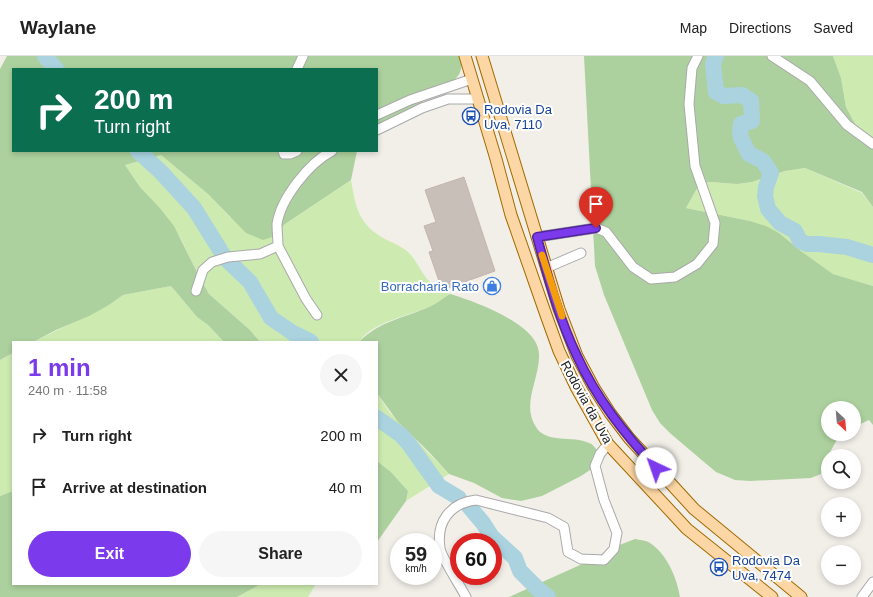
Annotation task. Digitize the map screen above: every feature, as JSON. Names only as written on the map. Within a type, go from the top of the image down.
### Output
[{"type":"main road","name":"Rodovia da Uva","points":[[465,56],[511,215],[559,352],[608,444],[687,529],[772,597]]},
{"type":"main road","name":"Rodovia da Uva","points":[[482,56],[559,309],[577,356],[610,413],[629,438],[694,509],[801,597]]},
{"type":"street","points":[[297,68],[303,56]]},
{"type":"street","points":[[537,237],[596,228],[606,232],[634,268],[651,279],[675,277],[697,264],[714,244],[716,223],[695,166],[689,104],[692,68],[698,56]]},
{"type":"street","points":[[772,56],[810,81],[847,125],[873,144]]},
{"type":"street","points":[[378,115],[410,100],[472,79]]},
{"type":"street","points":[[378,130],[422,108],[448,99],[478,99]]},
{"type":"street","points":[[283,152],[284,154],[290,154],[295,152]]},
{"type":"street","points":[[317,315],[306,299],[278,246],[278,224],[284,204],[292,188],[316,161],[330,152]]},
{"type":"street","points":[[196,291],[203,270],[212,262],[228,257],[260,254],[278,246]]},
{"type":"street","points":[[546,268],[581,253]]},
{"type":"street","points":[[466,597],[440,549],[440,535],[443,520],[453,508],[466,502],[476,500],[548,518],[564,527],[568,552],[581,559],[604,560],[614,549],[617,533],[604,500],[595,466],[600,454],[608,444]]},
{"type":"street","points":[[862,597],[873,582]]},
{"type":"green space","points":[[7,56],[460,56],[461,66],[460,73],[448,86],[378,129],[378,68],[12,68],[12,152],[357,152],[351,180],[285,224],[272,237],[263,240],[246,233],[208,194],[161,155],[125,165],[140,187],[174,226],[209,294],[250,330],[259,341],[223,341],[208,325],[197,317],[171,286],[123,295],[89,316],[35,341],[12,341],[12,354],[0,360],[0,69]]},
{"type":"green space","points":[[584,56],[833,56],[841,78],[846,107],[861,135],[873,143],[873,207],[862,192],[805,168],[785,171],[752,182],[737,184],[711,182],[700,183],[686,208],[750,221],[766,226],[779,233],[833,274],[873,286],[873,425],[869,420],[861,424],[861,401],[821,401],[821,441],[836,441],[832,449],[821,449],[821,474],[811,478],[750,481],[735,480],[716,472],[671,434],[660,423],[652,410],[604,295],[595,266]]},
{"type":"green space","points":[[833,56],[873,56],[873,143],[861,135],[846,107],[841,78]]},
{"type":"green space","points":[[161,155],[208,194],[230,217],[272,237],[285,224],[351,180],[357,207],[364,221],[369,227],[385,239],[407,251],[414,258],[430,282],[450,294],[429,307],[391,320],[372,329],[360,341],[259,341],[250,330],[209,294],[180,237],[159,207],[140,187],[125,165]]},
{"type":"green space","points":[[805,168],[862,193],[873,207],[873,286],[833,274],[779,233],[750,221],[686,208],[700,183],[711,182],[737,184],[752,182],[785,171]]},
{"type":"green space","points":[[171,286],[197,317],[208,325],[223,341],[35,341],[109,305],[123,295]]},
{"type":"green space","points":[[450,294],[487,307],[513,321],[525,330],[533,339],[538,348],[539,357],[530,406],[533,422],[540,432],[546,436],[583,441],[592,444],[598,451],[593,468],[581,476],[542,496],[521,501],[502,498],[474,483],[449,474],[398,422],[378,394],[378,341],[360,341],[384,324],[434,304]]},
{"type":"green space","points":[[12,354],[12,491],[0,496],[0,360]]},
{"type":"green space","points":[[378,395],[390,413],[449,474],[406,501],[408,491],[391,472],[378,462]]},
{"type":"green space","points":[[378,462],[391,472],[408,491],[406,501],[378,541]]},
{"type":"green space","points":[[12,491],[12,585],[259,585],[237,597],[0,597],[0,496]]},
{"type":"green space","points":[[635,539],[648,542],[661,553],[674,574],[680,597],[509,597],[591,560],[614,547]]},
{"type":"green space","points":[[259,585],[315,585],[308,597],[237,597]]},
{"type":"building","points":[[464,177],[495,271],[442,290],[429,252],[433,251],[424,226],[436,222],[425,190]]},
{"type":"waterway","points":[[45,56],[55,68]]},
{"type":"waterway","points":[[716,56],[713,64],[716,92],[724,96],[742,95],[751,101],[752,121],[741,124],[740,132],[741,138],[749,154],[763,161],[771,173],[766,187],[765,196],[768,209],[780,223],[795,231],[800,241],[807,244],[847,247],[873,255]]},
{"type":"waterway","points":[[139,152],[160,171],[194,208],[225,258],[250,282],[271,318],[293,333],[309,341]]},
{"type":"waterway","points":[[378,419],[401,435],[439,486],[459,498]]},
{"type":"waterway","points":[[467,504],[483,523],[492,537],[515,558],[520,571],[548,597]]},
{"type":"slow traffic","points":[[542,255],[562,316]]},
{"type":"place","name":"Rodovia Da Uva, 7110","points":[[471,116]]},
{"type":"place","name":"Borracharia Rato","points":[[492,286]]},
{"type":"place","name":"Rodovia Da Uva, 7474","points":[[719,567]]},
{"type":"route","points":[[596,228],[537,237],[559,309],[577,356],[594,388],[610,413],[629,438],[656,468]]}]
